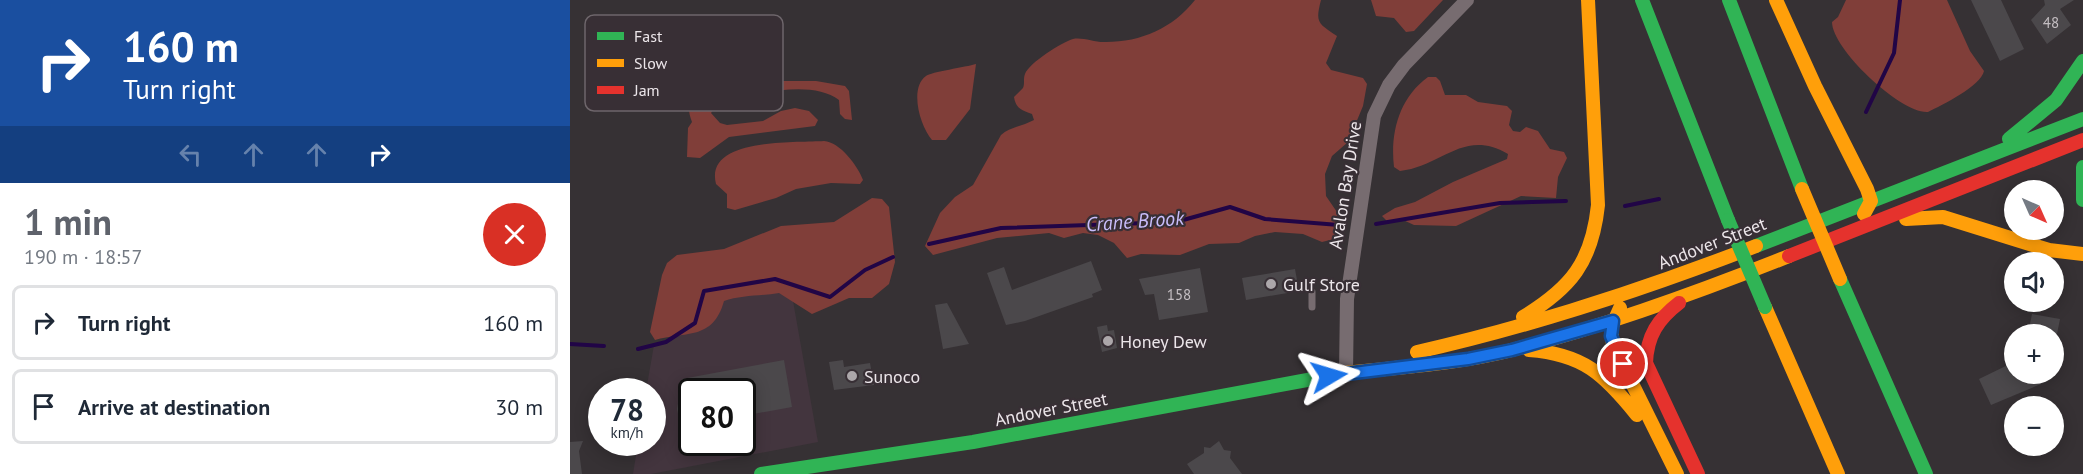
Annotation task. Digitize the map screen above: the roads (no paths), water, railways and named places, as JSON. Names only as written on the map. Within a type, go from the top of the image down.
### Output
[{"type":"highway","points":[[1489,336],[1556,296],[1580,269],[1594,238],[1598,205],[1588,0]]},
{"type":"highway","points":[[1642,0],[1728,220],[1838,474]]},
{"type":"highway","points":[[1729,0],[1840,279],[1926,474]]},
{"type":"highway","points":[[1776,0],[1871,201],[1860,220],[1834,240]]},
{"type":"highway","points":[[1962,166],[2012,138],[2043,113],[2068,84],[2083,61]]},
{"type":"highway","name":"Andover Street","points":[[1346,373],[1401,356],[1489,336],[1646,287],[2083,119]]},
{"type":"highway","name":"Andover Street","points":[[761,474],[973,442],[1346,373],[1428,366],[1512,350],[1613,321],[1691,295],[1871,226],[2083,140]]},
{"type":"highway","points":[[2083,167],[2081,184],[2083,200]]},
{"type":"highway","points":[[1871,226],[1920,217],[1943,217],[1977,225],[2049,250],[2083,254]]},
{"type":"highway","points":[[1646,287],[1619,310],[1613,321],[1611,336],[1613,345],[1677,474]]},
{"type":"highway","points":[[1691,295],[1659,320],[1646,348],[1646,363],[1698,474]]},
{"type":"highway","points":[[1512,350],[1554,352],[1577,358],[1595,368],[1608,378],[1668,456]]},
{"type":"street","name":"Avalon Bay Drive","points":[[1346,373],[1347,299],[1374,116],[1389,85],[1404,65],[1467,0]]},
{"type":"lane","points":[[1312,292],[1312,307]]},
{"type":"waterway","name":"Crane Brook","points":[[1866,112],[1894,53],[1900,0]]},
{"type":"waterway","name":"Crane Brook","points":[[1625,206],[1659,199]]},
{"type":"waterway","name":"Crane Brook","points":[[1376,224],[1500,203],[1566,201]]},
{"type":"waterway","name":"Crane Brook","points":[[929,244],[1001,228],[1176,222],[1230,207],[1265,219],[1339,225]]},
{"type":"waterway","name":"Crane Brook","points":[[638,349],[666,342],[695,323],[704,291],[775,279],[830,297],[865,270],[893,257]]},
{"type":"waterway","name":"Crane Brook","points":[[570,344],[604,346]]},
{"type":"place","name":"Gulf Store","points":[[1271,284]]},
{"type":"place","name":"Honey Dew","points":[[1108,341]]},
{"type":"place","name":"Sunoco","points":[[852,376]]}]
